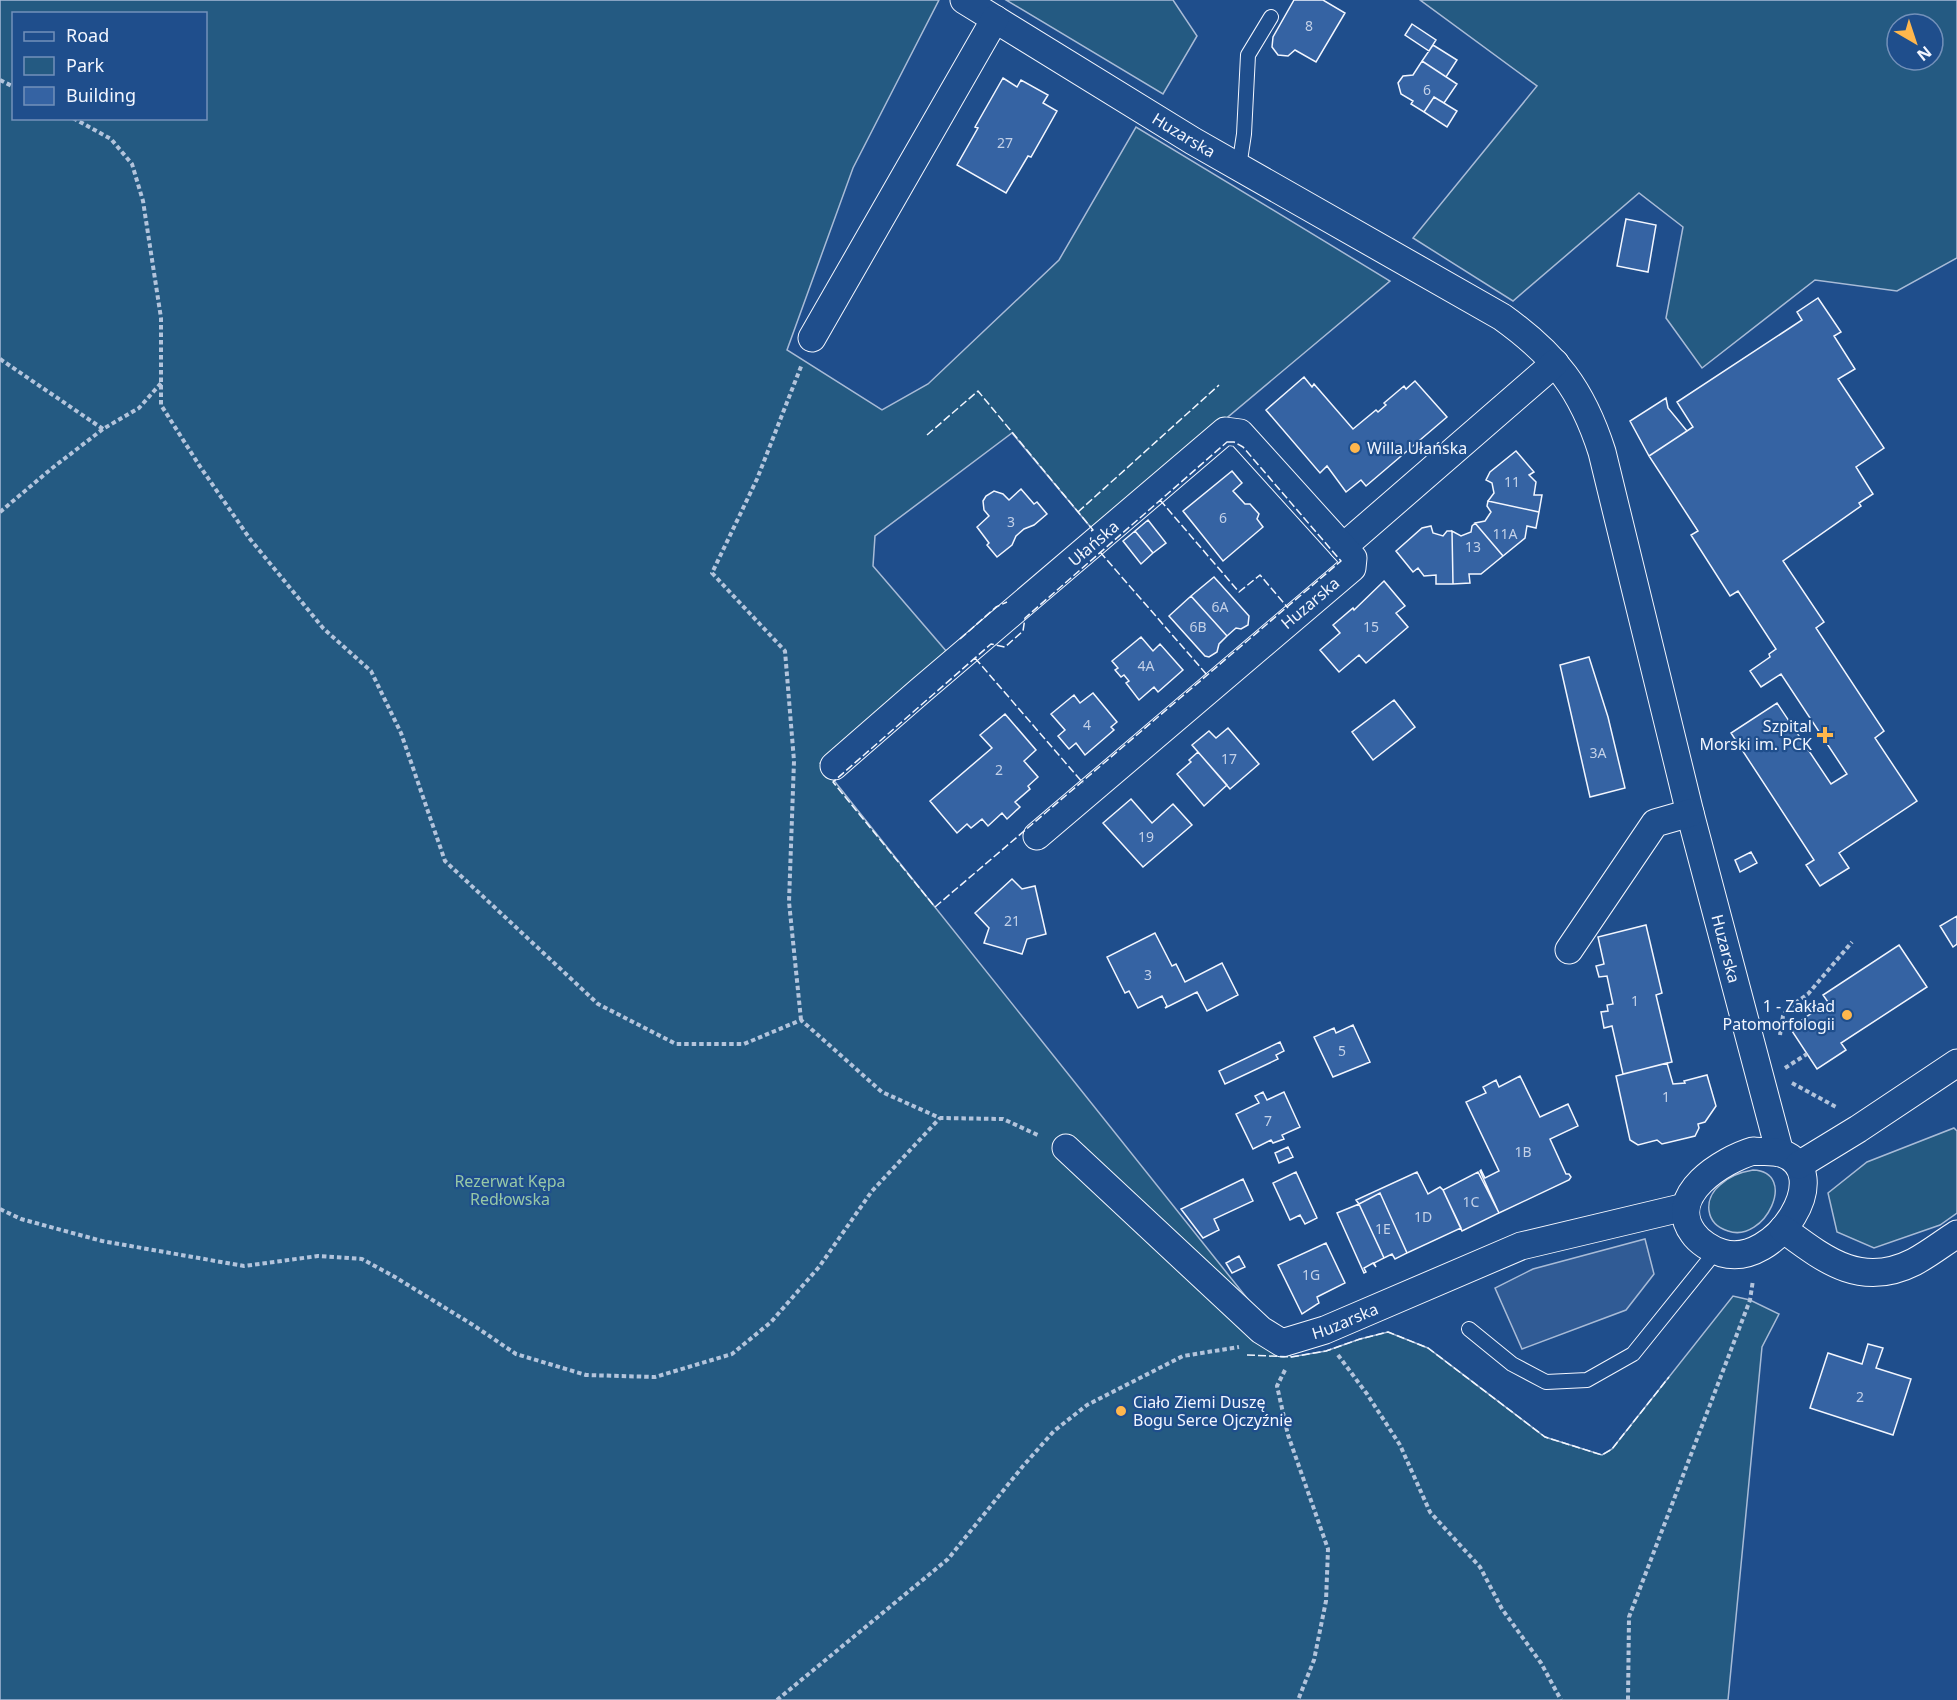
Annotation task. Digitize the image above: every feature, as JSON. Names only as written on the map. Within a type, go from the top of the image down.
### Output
[{"type":"street","name":"Huzarska","points":[[964,0],[1239,167],[1502,317],[1527,335],[1555,363],[1582,401],[1594,426],[1602,452],[1690,813],[1789,1159]]},
{"type":"street","points":[[812,338],[995,19]]},
{"type":"street","points":[[1343,547],[1555,363]]},
{"type":"street","name":"Ułańska","points":[[834,766],[1180,475],[1225,431],[1240,433],[1343,547]]},
{"type":"street","name":"Huzarska","points":[[1037,836],[1352,568],[1353,558],[1343,547]]},
{"type":"street","points":[[1569,950],[1655,823],[1690,813]]},
{"type":"street","points":[[1789,1159],[1804,1179],[1802,1195],[1783,1229],[1764,1247],[1751,1252],[1727,1255],[1716,1251],[1695,1237],[1689,1227],[1685,1207],[1691,1193],[1727,1161],[1754,1151],[1789,1159],[1858,1129],[1957,1064]]},
{"type":"street","points":[[1066,1148],[1261,1330],[1286,1342]]},
{"type":"street","name":"Huzarska","points":[[1286,1342],[1325,1330],[1521,1246],[1685,1207]]},
{"type":"street","points":[[1783,1229],[1823,1258],[1842,1267],[1872,1274],[1913,1262],[1957,1234]]},
{"type":"lane","points":[[1239,167],[1244,134],[1248,55],[1271,17]]},
{"type":"lane","points":[[1469,1329],[1512,1364],[1546,1382],[1587,1380],[1633,1354],[1716,1251]]},
{"type":"path","points":[[77,120],[111,139],[132,164],[143,201],[161,318],[161,405],[250,539],[323,628],[371,671],[401,733],[445,861],[598,1004],[676,1044],[744,1044],[801,1020]]},
{"type":"path","points":[[812,338],[757,479],[712,573],[785,651],[794,760],[789,902],[801,1020],[882,1092],[940,1118],[1003,1119],[1066,1148]]},
{"type":"path","points":[[0,359],[103,429]]},
{"type":"path","points":[[0,512],[103,429],[139,408],[162,382]]},
{"type":"path","points":[[1783,1016],[1788,1008],[1808,994],[1852,942]]},
{"type":"path","points":[[1786,1080],[1847,1112]]},
{"type":"path","points":[[0,1209],[21,1219],[102,1241],[244,1266],[318,1256],[362,1259],[473,1325],[516,1354],[586,1375],[655,1377],[732,1354],[771,1322],[819,1267],[872,1191],[940,1118]]},
{"type":"path","points":[[1628,1700],[1629,1617],[1750,1300],[1754,1279],[1751,1252]]},
{"type":"path","points":[[1325,1330],[1334,1349],[1400,1445],[1430,1512],[1480,1567],[1502,1609],[1541,1663],[1561,1700]]},
{"type":"path","points":[[777,1700],[948,1559],[1054,1431],[1087,1405],[1183,1356],[1286,1342],[1291,1357],[1277,1386],[1288,1435],[1328,1549],[1326,1601],[1314,1660],[1298,1700]]},
{"type":"green space","name":"Rezerwat Kępa Redłowska","points":[[0,0],[939,0],[853,168],[787,350],[882,410],[928,384],[1059,260],[1136,127],[1390,281],[1093,530],[1012,433],[875,536],[873,566],[947,652],[820,763],[1270,1327],[1291,1357],[1326,1351],[1388,1332],[1428,1348],[1545,1437],[1602,1455],[1612,1449],[1733,1296],[1750,1300],[1779,1314],[1762,1347],[1728,1700],[0,1700]]},
{"type":"green space","points":[[1006,0],[1173,0],[1197,36],[1163,94]]},
{"type":"green space","points":[[1420,0],[1957,0],[1957,258],[1897,291],[1815,280],[1702,368],[1666,318],[1683,227],[1639,193],[1513,301],[1413,238],[1537,86]]},
{"type":"green space","points":[[1954,1128],[1957,1131],[1957,1213],[1940,1225],[1874,1248],[1837,1232],[1828,1193],[1867,1162]]},
{"type":"green space","points":[[1753,1170],[1767,1174],[1774,1182],[1775,1194],[1772,1206],[1754,1227],[1742,1232],[1720,1228],[1709,1211],[1711,1197],[1727,1179]]},
{"type":"shaded area","points":[[1645,1239],[1654,1274],[1626,1310],[1522,1349],[1495,1288],[1533,1269]]},
{"type":"building","points":[[1294,0],[1323,0],[1345,13],[1316,62],[1295,50],[1288,56],[1278,55],[1272,47],[1273,37]]},
{"type":"building","points":[[1412,24],[1436,40],[1429,51],[1405,35]]},
{"type":"building","points":[[1433,45],[1457,60],[1446,77],[1422,61]]},
{"type":"building","points":[[1422,61],[1457,84],[1444,103],[1434,97],[1424,112],[1411,104],[1413,101],[1401,94],[1398,83],[1403,76],[1413,75]]},
{"type":"building","points":[[1003,78],[1017,87],[1021,80],[1048,95],[1043,103],[1057,111],[1031,157],[1028,156],[1006,193],[957,165],[978,128],[975,127]]},
{"type":"building","points":[[1434,97],[1457,111],[1447,127],[1424,112]]},
{"type":"building","points":[[1626,219],[1656,225],[1648,272],[1617,266]]},
{"type":"building","points":[[1818,298],[1841,332],[1834,336],[1855,369],[1838,379],[1884,448],[1856,467],[1873,494],[1859,503],[1861,506],[1783,561],[1824,622],[1816,628],[1884,731],[1875,738],[1917,801],[1839,853],[1849,868],[1820,886],[1806,865],[1814,860],[1731,733],[1777,703],[1831,784],[1847,774],[1781,674],[1761,687],[1750,671],[1770,657],[1769,654],[1776,649],[1738,591],[1730,596],[1691,535],[1698,531],[1649,456],[1693,427],[1677,402],[1802,320],[1797,312]]},
{"type":"building","name":"Willa Ułańska","points":[[1304,377],[1312,387],[1314,384],[1353,429],[1376,410],[1378,412],[1386,405],[1384,403],[1404,386],[1406,389],[1415,381],[1447,417],[1366,486],[1361,480],[1346,492],[1327,466],[1320,473],[1266,410]]},
{"type":"building","points":[[1666,398],[1668,408],[1687,431],[1649,456],[1630,421]]},
{"type":"building","points":[[1516,451],[1534,472],[1529,475],[1536,482],[1534,495],[1542,495],[1539,512],[1488,501],[1494,493],[1492,483],[1486,480],[1490,472]]},
{"type":"building","points":[[1232,471],[1242,483],[1233,491],[1259,514],[1257,519],[1263,527],[1223,561],[1183,511]]},
{"type":"building","points":[[1021,489],[1034,504],[1037,502],[1047,514],[1034,525],[1024,529],[1016,536],[1012,545],[997,557],[977,527],[989,516],[984,510],[983,501],[994,491],[1003,494],[1009,500]]},
{"type":"building","points":[[1488,501],[1539,512],[1536,528],[1527,526],[1525,538],[1503,556],[1475,523],[1485,521],[1491,512],[1487,506]]},
{"type":"building","points":[[1148,520],[1166,543],[1153,553],[1135,531]]},
{"type":"building","points":[[1475,523],[1503,556],[1481,574],[1469,574],[1470,583],[1453,584],[1452,531],[1461,536],[1471,532]]},
{"type":"building","points":[[1431,526],[1433,533],[1443,536],[1447,531],[1452,531],[1453,584],[1436,584],[1436,575],[1424,576],[1418,568],[1413,572],[1396,551],[1422,528]]},
{"type":"building","points":[[1135,531],[1153,553],[1141,564],[1123,541]]},
{"type":"building","points":[[1214,577],[1249,616],[1248,625],[1241,629],[1236,628],[1227,636],[1191,596]]},
{"type":"building","points":[[1384,581],[1405,606],[1396,613],[1408,627],[1366,663],[1359,655],[1339,672],[1320,650],[1340,633],[1333,625],[1353,608],[1354,610]]},
{"type":"building","points":[[1191,596],[1227,636],[1219,644],[1217,652],[1209,657],[1205,656],[1169,616]]},
{"type":"building","points":[[1141,637],[1153,651],[1160,644],[1183,670],[1158,692],[1154,687],[1139,700],[1126,683],[1129,681],[1115,670],[1118,668],[1112,661]]},
{"type":"building","points":[[1589,657],[1608,717],[1625,788],[1590,797],[1560,665]]},
{"type":"building","points":[[1093,693],[1117,722],[1111,727],[1114,730],[1085,755],[1076,743],[1069,749],[1058,736],[1065,730],[1051,714],[1074,695],[1080,703]]},
{"type":"building","points":[[1394,700],[1415,727],[1373,760],[1352,732]]},
{"type":"building","points":[[1005,714],[1036,750],[1024,761],[1038,777],[1028,786],[1030,789],[1015,802],[1020,807],[1007,819],[1002,813],[988,826],[982,819],[971,828],[967,824],[957,833],[930,801],[992,748],[980,735]]},
{"type":"building","points":[[1228,728],[1259,764],[1230,789],[1192,745],[1209,731],[1216,738]]},
{"type":"building","points":[[1198,752],[1227,785],[1204,806],[1177,774],[1191,762],[1189,760]]},
{"type":"building","points":[[1131,799],[1152,823],[1173,804],[1192,825],[1143,867],[1103,823]]},
{"type":"building","points":[[1751,852],[1757,863],[1740,872],[1735,860]]},
{"type":"building","points":[[1012,879],[1022,889],[1035,886],[1046,934],[1027,939],[1022,954],[984,943],[989,928],[975,913]]},
{"type":"building","points":[[1957,916],[1957,944],[1953,947],[1940,926]]},
{"type":"building","points":[[1646,925],[1662,993],[1656,995],[1672,1062],[1623,1074],[1612,1026],[1604,1028],[1601,1012],[1608,1011],[1607,1005],[1613,1004],[1607,976],[1599,977],[1596,966],[1604,964],[1598,937]]},
{"type":"building","points":[[1155,933],[1172,966],[1176,964],[1185,982],[1222,963],[1238,995],[1207,1011],[1197,992],[1165,1008],[1167,1006],[1162,996],[1138,1008],[1129,991],[1125,993],[1107,957]]},
{"type":"building","name":"1 - Zakład Patomorfologii","points":[[1899,945],[1927,987],[1841,1043],[1846,1050],[1817,1069],[1790,1028],[1828,1002],[1823,995]]},
{"type":"building","points":[[1353,1025],[1370,1062],[1333,1077],[1314,1037],[1334,1028],[1336,1033]]},
{"type":"building","points":[[1280,1042],[1284,1051],[1276,1055],[1278,1059],[1225,1084],[1219,1071]]},
{"type":"building","points":[[1667,1063],[1673,1084],[1685,1083],[1684,1081],[1707,1075],[1716,1106],[1705,1122],[1698,1124],[1699,1128],[1695,1136],[1662,1144],[1657,1140],[1638,1145],[1630,1140],[1616,1076]]},
{"type":"building","points":[[1520,1076],[1540,1117],[1568,1104],[1578,1126],[1550,1139],[1566,1174],[1571,1177],[1499,1213],[1480,1171],[1485,1178],[1499,1171],[1466,1102],[1486,1093],[1483,1087],[1496,1080],[1499,1087]]},
{"type":"building","points":[[1263,1092],[1267,1100],[1284,1092],[1300,1127],[1282,1135],[1284,1139],[1273,1143],[1271,1140],[1253,1149],[1236,1114],[1259,1103],[1255,1096]]},
{"type":"building","points":[[1288,1147],[1293,1157],[1279,1163],[1275,1153]]},
{"type":"building","points":[[1296,1172],[1317,1218],[1305,1224],[1300,1215],[1290,1220],[1273,1183]]},
{"type":"building","points":[[1417,1172],[1428,1194],[1440,1187],[1443,1190],[1461,1228],[1407,1253],[1380,1193],[1359,1204],[1356,1200]]},
{"type":"building","points":[[1478,1172],[1499,1213],[1462,1231],[1443,1190]]},
{"type":"building","points":[[1243,1179],[1253,1201],[1214,1219],[1219,1230],[1203,1238],[1181,1209]]},
{"type":"building","points":[[1380,1193],[1407,1253],[1395,1259],[1392,1254],[1384,1258],[1359,1204]]},
{"type":"building","points":[[1359,1204],[1384,1258],[1374,1263],[1376,1267],[1373,1263],[1364,1268],[1366,1272],[1364,1273],[1337,1213]]},
{"type":"building","points":[[1326,1243],[1345,1283],[1317,1297],[1319,1303],[1302,1314],[1278,1265]]},
{"type":"building","points":[[1239,1256],[1245,1267],[1232,1273],[1226,1263]]},
{"type":"building","points":[[1868,1344],[1883,1348],[1876,1368],[1911,1379],[1893,1435],[1810,1408],[1828,1353],[1862,1364]]},
{"type":"fence","points":[[1078,512],[1219,385]]},
{"type":"fence","points":[[927,435],[978,391],[1093,530],[1091,531]]},
{"type":"fence","points":[[1227,442],[1234,442],[1243,447],[1341,561],[935,907],[833,782],[991,644],[1005,647],[1023,631],[1025,618],[1227,442]]},
{"type":"fence","points":[[1160,500],[1239,592],[1260,575],[1288,608]]},
{"type":"fence","points":[[1100,552],[1208,676]]},
{"type":"fence","points":[[960,639],[996,607],[1007,602]]},
{"type":"fence","points":[[975,658],[1083,783]]},
{"type":"fence","points":[[1247,1355],[1291,1357],[1326,1351],[1388,1332],[1428,1348],[1545,1437],[1602,1455],[1612,1449],[1669,1377]]},
{"type":"place","name":"Willa Ułańska","points":[[1355,448]]},
{"type":"place","name":"Szpital Morski im. PCK","points":[[1825,735]]},
{"type":"place","name":"1 - Zakład Patomorfologii","points":[[1847,1015]]},
{"type":"place","name":"Ciało Ziemi Duszę Bogu Serce Ojczyźnie","points":[[1121,1411]]}]
